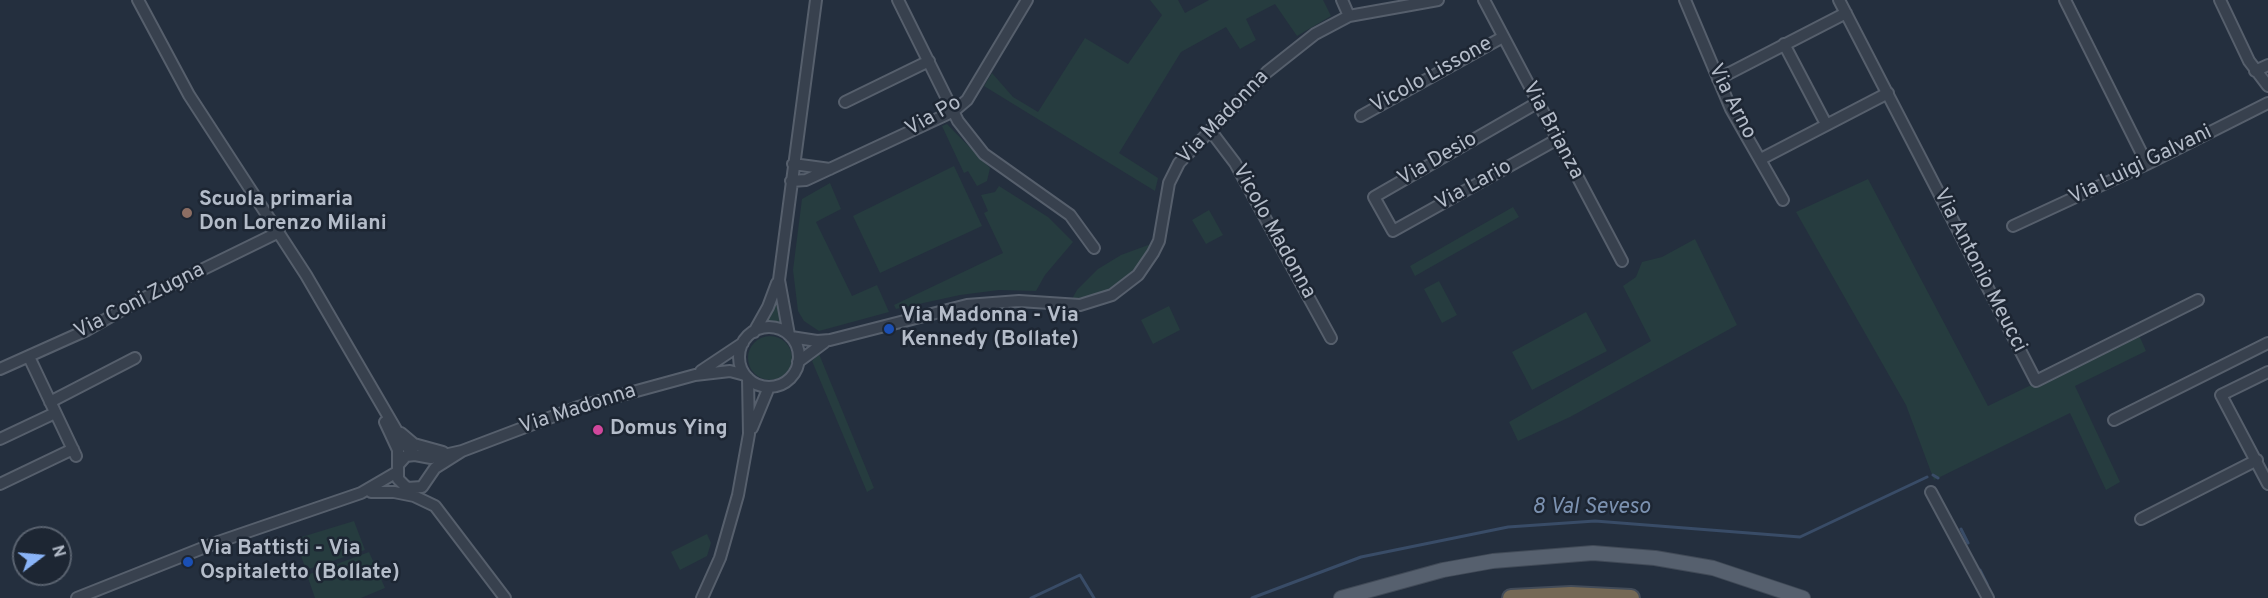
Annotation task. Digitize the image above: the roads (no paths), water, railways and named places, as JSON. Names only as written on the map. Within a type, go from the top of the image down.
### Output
[{"type":"highway","points":[[1511,598],[1572,595],[1631,598]]},
{"type":"main road","points":[[1341,598],[1443,570],[1493,561],[1593,553],[1655,558],[1713,568],[1803,598]]},
{"type":"street","points":[[138,0],[189,95],[279,232],[405,445],[430,465],[426,482],[435,506],[505,598]]},
{"type":"street","points":[[702,598],[723,547],[738,495],[749,434],[747,377],[740,363],[744,343],[754,332],[768,307],[778,280],[816,0]]},
{"type":"street","points":[[898,0],[958,121],[984,154],[1070,215],[1094,248]]},
{"type":"street","name":"Via Po","points":[[791,181],[806,180],[954,111],[967,100],[1027,0]]},
{"type":"street","points":[[1342,0],[1349,16]]},
{"type":"street","name":"Via Madonna","points":[[790,336],[817,341],[830,339],[967,305],[1019,302],[1080,305],[1112,295],[1131,282],[1146,265],[1159,241],[1169,183],[1186,153],[1292,50],[1349,16],[1438,0]]},
{"type":"street","name":"Via Brianza","points":[[1484,0],[1622,261]]},
{"type":"street","name":"Via Arno","points":[[1685,0],[1731,110],[1783,200]]},
{"type":"street","name":"Via Antonio Meucci","points":[[1839,0],[2036,381],[2198,300]]},
{"type":"street","points":[[2065,0],[2147,164]]},
{"type":"street","points":[[2220,0],[2255,71],[2268,86]]},
{"type":"street","points":[[1718,79],[1846,13]]},
{"type":"street","name":"Vicolo Lissone","points":[[1361,116],[1503,37]]},
{"type":"street","points":[[1784,45],[1826,124]]},
{"type":"street","points":[[845,102],[929,61]]},
{"type":"street","points":[[2255,71],[2268,65]]},
{"type":"street","points":[[1761,159],[1888,93]]},
{"type":"street","name":"Via Luigi Galvani","points":[[2013,226],[2147,164],[2268,103]]},
{"type":"street","name":"Via Desio","points":[[1393,231],[1374,196],[1537,104]]},
{"type":"street","name":"Vicolo Madonna","points":[[1209,130],[1235,164],[1331,338]]},
{"type":"street","name":"Via Lario","points":[[1393,231],[1556,140]]},
{"type":"street","points":[[793,164],[830,169]]},
{"type":"street","name":"Via Coni Zugna","points":[[0,369],[87,330],[138,301],[279,232]]},
{"type":"street","points":[[747,377],[756,384],[770,387],[788,380],[798,362],[797,348],[790,336],[778,280]]},
{"type":"street","points":[[754,332],[774,328],[790,336]]},
{"type":"street","name":"Via Madonna","points":[[798,362],[812,349],[830,339]]},
{"type":"street","name":"Via Madonna","points":[[695,375],[744,343]]},
{"type":"street","points":[[2114,420],[2268,343]]},
{"type":"street","points":[[0,484],[75,453],[29,357]]},
{"type":"street","points":[[50,402],[135,358]]},
{"type":"street","name":"Via Madonna","points":[[457,452],[578,406],[695,375],[730,371],[747,377]]},
{"type":"street","points":[[2268,372],[2221,395],[2268,484]]},
{"type":"street","points":[[749,434],[770,387]]},
{"type":"street","points":[[374,394],[398,450],[398,468],[402,484],[410,489],[426,482],[457,452]]},
{"type":"street","points":[[0,439],[55,412]]},
{"type":"street","points":[[395,428],[414,444],[434,451],[457,452]]},
{"type":"street","points":[[366,492],[398,468],[406,456],[457,452]]},
{"type":"street","points":[[2141,519],[2257,460]]},
{"type":"street","points":[[77,598],[218,542],[366,492],[402,484]]},
{"type":"street","points":[[366,492],[394,492],[414,496],[435,506]]},
{"type":"street","points":[[1931,492],[1988,598]]},
{"type":"waterway","name":"8 Val Seveso","points":[[1933,475],[1938,478]]},
{"type":"waterway","name":"8 Val Seveso","points":[[1252,598],[1361,557],[1508,527],[1595,521],[1800,537],[1927,477]]},
{"type":"waterway","name":"8 Val Seveso","points":[[1961,529],[1968,543]]},
{"type":"waterway","name":"8 Val Seveso","points":[[1980,570],[1987,584]]},
{"type":"waterway","name":"8 Val Seveso","points":[[1031,598],[1080,575],[1094,598]]},
{"type":"place","name":"Scuola primaria Don Lorenzo Milani","points":[[187,213]]},
{"type":"place","name":"Via Madonna - Via Kennedy (Bollate)","points":[[889,329]]},
{"type":"place","name":"Domus Ying","points":[[598,430]]},
{"type":"place","name":"Via Battisti - Via Ospitaletto (Bollate)","points":[[188,562]]}]
